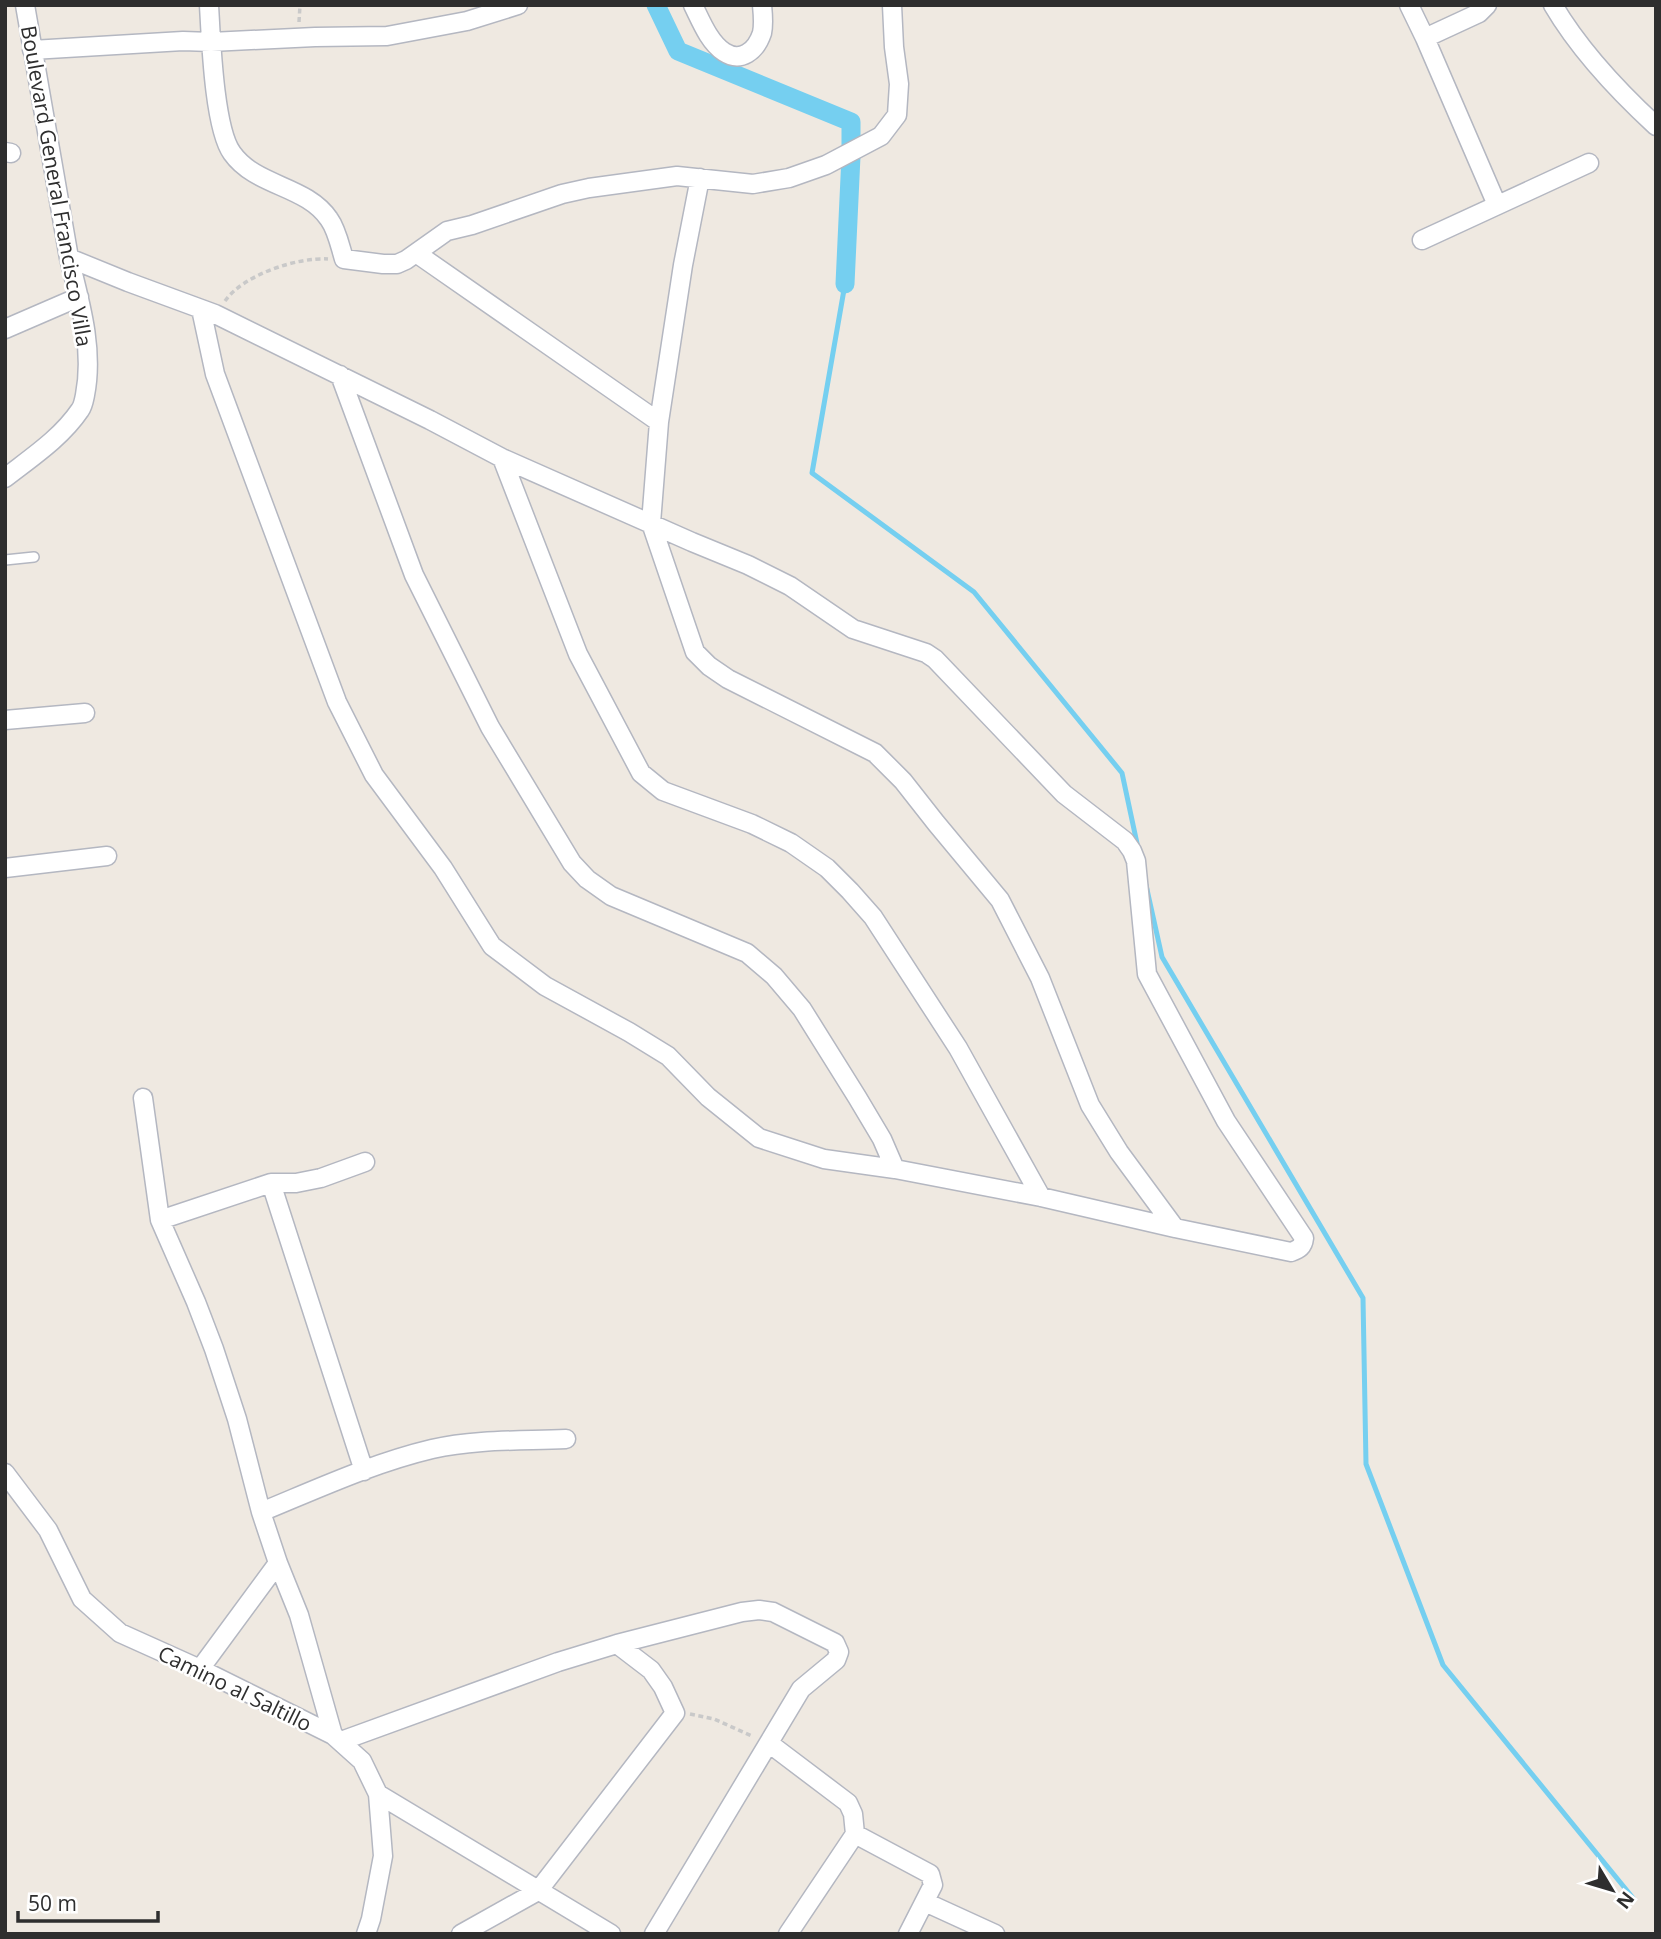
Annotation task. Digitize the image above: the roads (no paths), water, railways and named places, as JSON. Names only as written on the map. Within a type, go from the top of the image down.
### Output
[{"type":"street","name":"Boulevard General Francisco Villa","points":[[5,478],[58,437],[82,407],[88,380],[87,344],[79,297],[69,258],[24,5]]},
{"type":"street","points":[[209,5],[216,93],[224,141],[228,147],[242,165],[318,207],[335,230],[344,259],[383,264],[397,264],[406,260],[447,231],[562,194],[677,176],[753,184],[789,178],[826,165],[881,136],[897,115],[899,101],[892,5]]},
{"type":"street","points":[[32,50],[183,41],[387,36],[467,22],[518,5]]},
{"type":"street","points":[[693,5],[713,41],[724,52],[741,57],[750,52],[762,34],[762,5]]},
{"type":"street","points":[[1409,5],[1497,205]]},
{"type":"street","points":[[1425,38],[1479,13],[1487,5]]},
{"type":"street","points":[[1553,5],[1587,53],[1624,97],[1656,126]]},
{"type":"street","points":[[1422,240],[1589,163]]},
{"type":"street","points":[[700,178],[683,265],[659,422],[651,523],[695,652],[727,679],[876,753],[903,781],[1000,900],[1040,978],[1090,1105],[1119,1152],[1175,1228]]},
{"type":"street","points":[[416,253],[659,422]]},
{"type":"street","points":[[69,258],[208,311],[502,458],[748,565],[790,586],[853,629],[926,653],[935,659],[1064,794],[1125,841],[1132,851],[1136,861],[1147,974],[1226,1121],[1304,1238],[1303,1245],[1291,1252],[1041,1197],[895,1169],[824,1159],[760,1138],[708,1097],[668,1056],[545,986],[492,946],[443,868],[374,775],[337,702],[215,374],[208,311]]},
{"type":"street","points":[[5,329],[79,297]]},
{"type":"street","points":[[340,375],[414,575],[490,727],[572,863],[587,879],[611,896],[747,953],[774,976],[802,1009],[882,1139],[895,1169]]},
{"type":"street","points":[[502,458],[578,654],[641,773],[663,791],[752,824],[791,842],[827,868],[850,891],[873,917],[958,1048],[1041,1197]]},
{"type":"street","points":[[5,720],[85,713]]},
{"type":"street","points":[[5,868],[107,856]]},
{"type":"street","points":[[143,1098],[160,1220],[214,1349],[237,1419],[261,1512],[299,1615],[337,1738],[617,1644],[742,1612],[773,1612],[835,1643],[839,1652],[836,1660],[802,1689],[654,1934]]},
{"type":"street","points":[[160,1220],[271,1183],[296,1183],[321,1178],[365,1162]]},
{"type":"street","points":[[271,1183],[363,1471]]},
{"type":"street","points":[[261,1512],[363,1471],[432,1450],[474,1442],[566,1439]]},
{"type":"street","name":"Camino al Saltillo","points":[[5,1473],[48,1530],[82,1599],[120,1633],[200,1669],[337,1738],[362,1761],[378,1794],[383,1856],[366,1934]]},
{"type":"street","points":[[200,1669],[278,1563]]},
{"type":"street","points":[[461,1934],[538,1891],[675,1713],[663,1687],[650,1670],[617,1644]]},
{"type":"street","points":[[770,1744],[848,1803],[853,1814],[855,1834],[788,1934]]},
{"type":"street","points":[[378,1794],[611,1934]]},
{"type":"street","points":[[855,1834],[930,1874],[933,1885],[908,1934]]},
{"type":"street","points":[[925,1902],[995,1934]]},
{"type":"lane","points":[[5,560],[34,557]]},
{"type":"waterway","points":[[656,5],[678,51],[851,122],[845,284]]},
{"type":"waterway","points":[[845,284],[812,473],[974,592],[1122,773],[1138,848]]},
{"type":"waterway","points":[[1146,885],[1162,957],[1363,1298],[1366,1464],[1443,1665],[1633,1898]]}]
